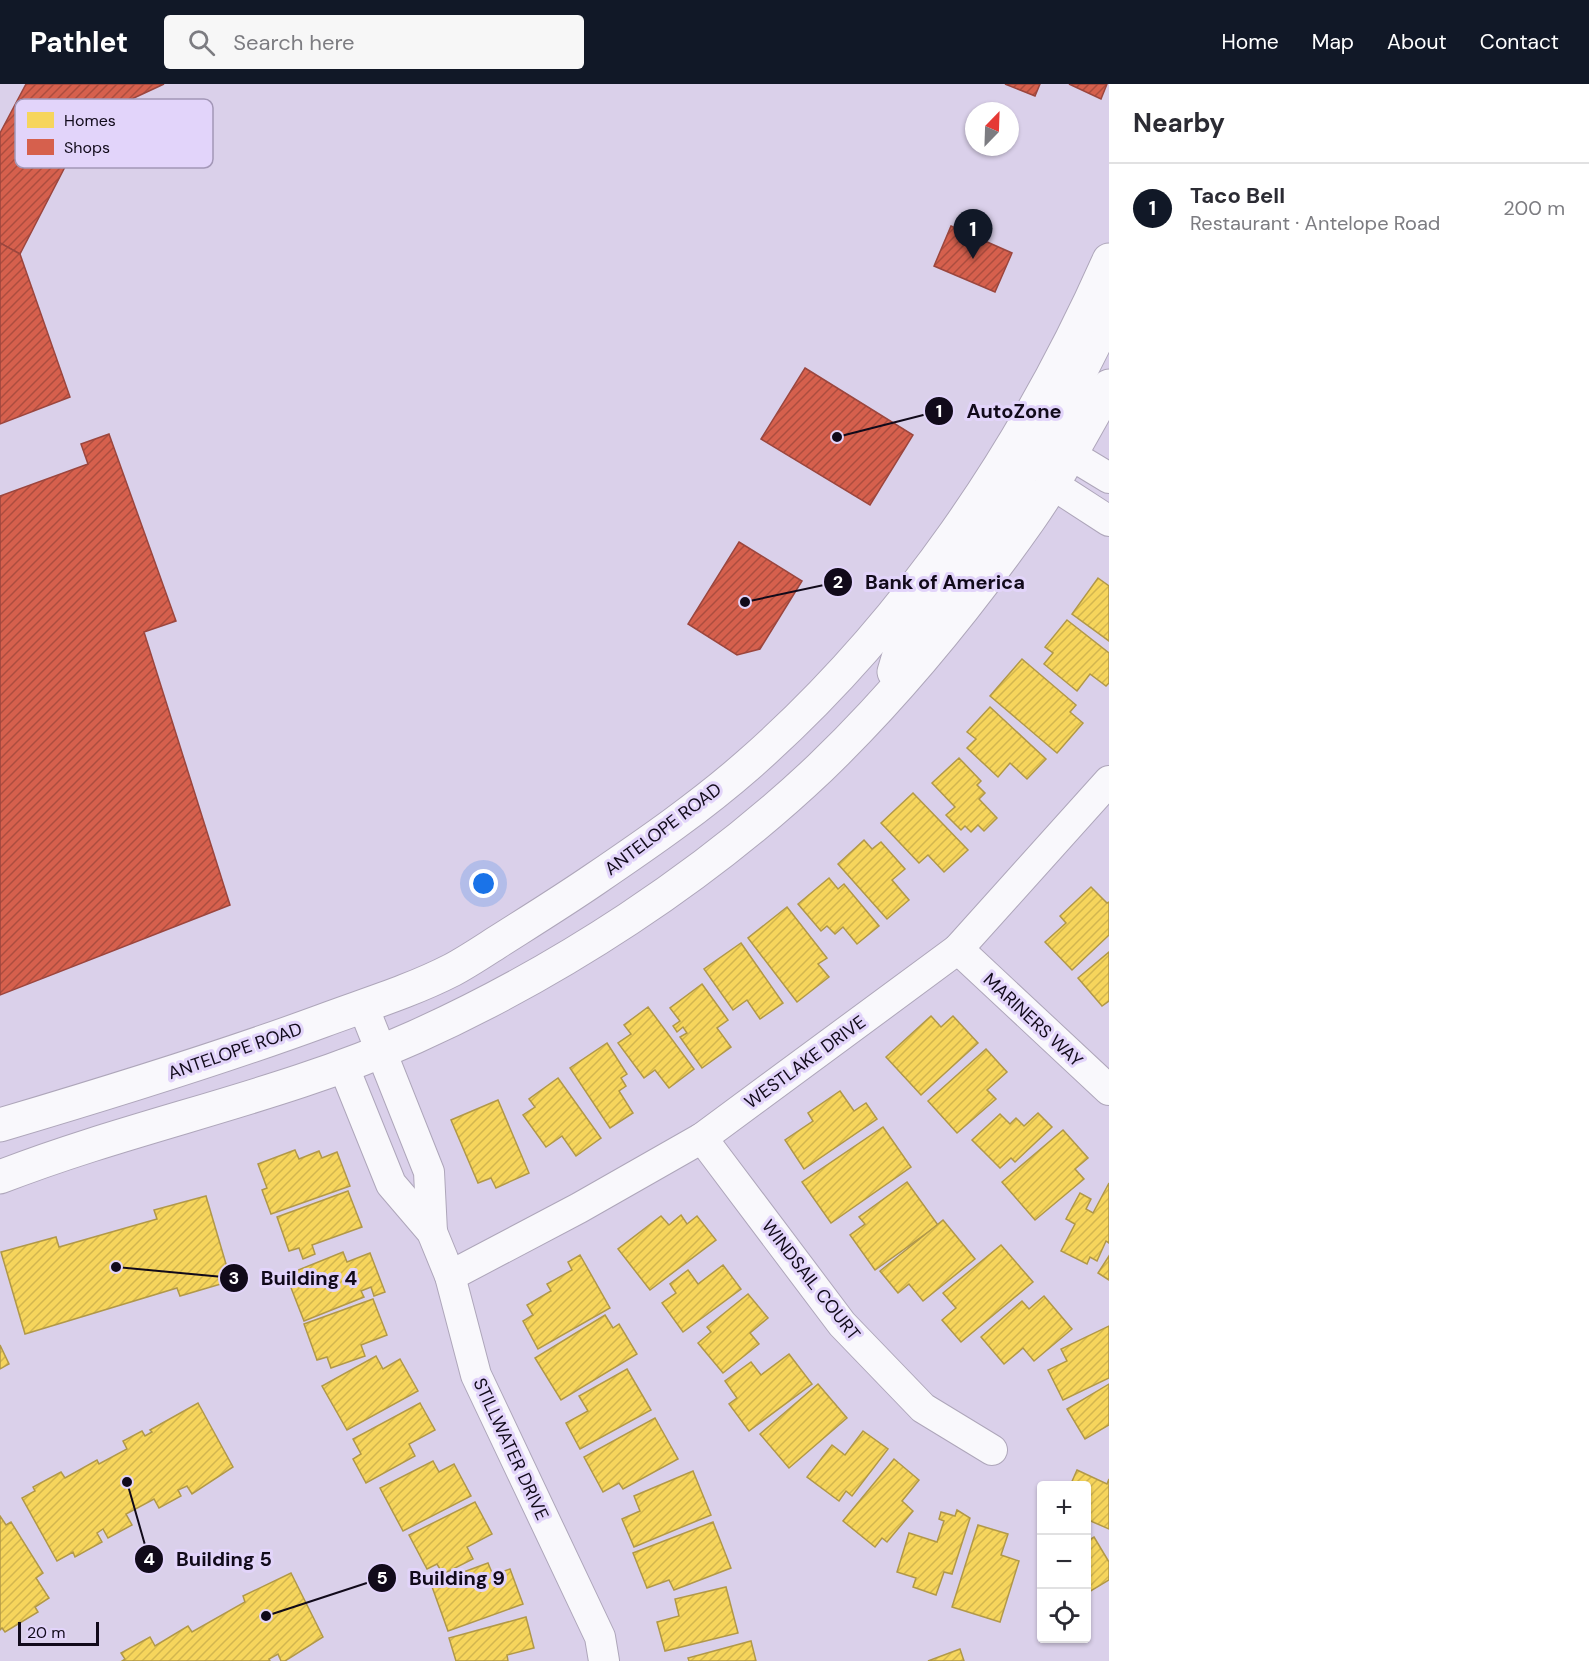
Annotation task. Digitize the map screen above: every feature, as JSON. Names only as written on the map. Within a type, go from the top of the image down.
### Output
[{"type":"main road","name":"ANTELOPE ROAD","points":[[0,1125],[141,1083],[363,1006],[453,970],[563,901],[663,832],[748,764],[834,681],[908,597],[979,499],[1022,429],[1060,361],[1109,260]]},
{"type":"main road","points":[[1052,484],[1052,428],[1109,315]]},
{"type":"main road","points":[[0,1177],[66,1152],[283,1087],[414,1037],[563,960],[663,894],[736,838],[819,769],[888,697],[960,614],[1071,455],[1109,386]]},
{"type":"main road","points":[[888,697],[899,655],[1016,489],[1026,456],[1022,429]]},
{"type":"street","points":[[1071,455],[1109,478]]},
{"type":"street","points":[[1052,484],[1109,521]]},
{"type":"street","name":"WESTLAKE DRIVE","points":[[450,1276],[579,1208],[702,1138],[958,950],[1109,781]]},
{"type":"street","name":"MARINERS WAY","points":[[958,950],[1109,1090]]},
{"type":"street","name":"STILLWATER DRIVE","points":[[363,1006],[429,1172],[432,1232]]},
{"type":"street","name":"STILLWATER DRIVE","points":[[343,1065],[391,1184],[432,1232],[450,1276],[476,1375],[600,1637],[604,1661]]},
{"type":"street","name":"WINDSAIL COURT","points":[[702,1138],[842,1324],[923,1408],[992,1450]]},
{"type":"building: Homes","points":[[1098,578],[1109,586],[1109,641],[1072,614]]},
{"type":"building: Homes","points":[[1067,620],[1109,653],[1109,683],[1106,686],[1090,674],[1077,691],[1044,664],[1053,653],[1045,647]]},
{"type":"building: Homes","points":[[1022,659],[1076,705],[1070,712],[1083,723],[1057,753],[990,696]]},
{"type":"building: Homes","points":[[990,707],[1046,759],[1027,779],[1010,763],[998,777],[967,748],[976,739],[967,732]]},
{"type":"building: Homes","points":[[959,758],[981,781],[977,785],[985,793],[979,799],[997,818],[984,831],[978,825],[971,832],[965,826],[961,830],[946,815],[955,807],[932,783]]},
{"type":"building: Homes","points":[[913,793],[968,850],[944,872],[928,855],[919,863],[881,823]]},
{"type":"building: Homes","points":[[864,840],[872,849],[881,842],[905,869],[892,880],[909,900],[887,919],[838,864]]},
{"type":"building: Homes","points":[[829,878],[838,889],[844,884],[879,926],[857,944],[843,927],[835,934],[827,926],[821,931],[798,904]]},
{"type":"building: Homes","points":[[1091,887],[1107,903],[1109,902],[1109,935],[1072,970],[1045,942],[1066,923],[1060,916]]},
{"type":"building: Homes","points":[[787,907],[827,958],[818,964],[829,977],[797,1002],[748,938]]},
{"type":"building: Homes","points":[[741,943],[783,1003],[760,1019],[747,1000],[733,1010],[704,969]]},
{"type":"building: Homes","points":[[1109,952],[1109,1001],[1102,1006],[1078,978]]},
{"type":"building: Homes","points":[[702,984],[728,1020],[717,1028],[731,1047],[702,1068],[680,1037],[687,1033],[683,1027],[677,1032],[673,1026],[680,1021],[670,1008]]},
{"type":"building: Homes","points":[[648,1007],[694,1069],[669,1088],[655,1070],[644,1078],[618,1043],[631,1034],[624,1025]]},
{"type":"building: Homes","points":[[931,1016],[941,1027],[953,1016],[978,1043],[921,1095],[886,1057]]},
{"type":"building: Homes","points":[[607,1043],[627,1074],[621,1078],[626,1086],[619,1091],[633,1113],[610,1128],[570,1068]]},
{"type":"building: Homes","points":[[986,1049],[1007,1072],[987,1090],[996,1099],[957,1133],[928,1101]]},
{"type":"building: Homes","points":[[558,1078],[601,1138],[576,1156],[562,1136],[546,1147],[523,1115],[535,1107],[529,1099]]},
{"type":"building: Homes","points":[[840,1091],[854,1111],[866,1103],[877,1119],[804,1169],[785,1140],[813,1121],[808,1113]]},
{"type":"building: Homes","points":[[498,1100],[529,1173],[496,1188],[491,1178],[478,1183],[451,1120]]},
{"type":"building: Homes","points":[[1038,1113],[1052,1127],[1015,1162],[1011,1158],[1000,1168],[972,1140],[1000,1114],[1010,1124],[1016,1118],[1024,1126]]},
{"type":"building: Homes","points":[[883,1127],[911,1167],[831,1223],[802,1182]]},
{"type":"building: Homes","points":[[1063,1130],[1088,1158],[1075,1169],[1084,1179],[1035,1220],[1002,1182]]},
{"type":"building: Homes","points":[[295,1150],[299,1159],[319,1151],[322,1158],[337,1152],[350,1186],[271,1214],[262,1190],[267,1188],[258,1164]]},
{"type":"building: Homes","points":[[907,1182],[938,1225],[875,1270],[850,1235],[865,1224],[859,1217]]},
{"type":"building: Homes","points":[[1109,1183],[1109,1243],[1106,1241],[1097,1261],[1090,1257],[1087,1264],[1061,1251],[1075,1224],[1066,1219],[1080,1193],[1091,1199],[1086,1209],[1093,1213]]},
{"type":"building: Homes","points":[[348,1191],[362,1227],[312,1245],[315,1254],[303,1259],[299,1248],[289,1251],[277,1217]]},
{"type":"building: Homes","points":[[206,1196],[231,1281],[180,1296],[177,1288],[25,1334],[1,1252],[56,1237],[59,1247],[157,1219],[154,1210]]},
{"type":"building: Homes","points":[[681,1215],[687,1224],[697,1216],[716,1240],[650,1290],[618,1249],[661,1216],[669,1225]]},
{"type":"building: Homes","points":[[943,1220],[975,1259],[923,1301],[909,1284],[898,1293],[880,1271]]},
{"type":"building: Homes","points":[[1001,1245],[1033,1282],[961,1342],[942,1320],[956,1308],[943,1293]]},
{"type":"building: Homes","points":[[343,1252],[347,1262],[370,1253],[385,1292],[374,1296],[371,1287],[361,1291],[364,1297],[304,1321],[286,1275]]},
{"type":"building: Homes","points":[[580,1255],[610,1308],[538,1349],[523,1321],[533,1315],[527,1305],[551,1291],[547,1284],[572,1270],[568,1262]]},
{"type":"building: Homes","points":[[1109,1256],[1109,1280],[1098,1273]]},
{"type":"building: Homes","points":[[723,1265],[741,1289],[683,1332],[662,1303],[676,1293],[670,1284],[688,1270],[698,1284]]},
{"type":"building: Homes","points":[[748,1294],[768,1318],[750,1333],[759,1344],[723,1373],[698,1343],[711,1332],[707,1327]]},
{"type":"building: Homes","points":[[1044,1296],[1072,1329],[1034,1361],[1023,1348],[1004,1364],[981,1337],[1022,1301],[1029,1309]]},
{"type":"building: Homes","points":[[373,1299],[387,1335],[361,1345],[365,1356],[331,1368],[327,1357],[317,1360],[304,1324]]},
{"type":"building: Homes","points":[[605,1315],[613,1328],[619,1324],[637,1354],[561,1400],[535,1358]]},
{"type":"building: Homes","points":[[1109,1326],[1109,1378],[1063,1400],[1048,1370],[1067,1361],[1061,1349]]},
{"type":"building: Homes","points":[[0,1345],[9,1364],[0,1369]]},
{"type":"building: Homes","points":[[789,1354],[812,1384],[749,1431],[729,1404],[737,1398],[725,1381],[751,1362],[761,1375]]},
{"type":"building: Homes","points":[[376,1356],[383,1369],[400,1359],[418,1391],[347,1430],[322,1386]]},
{"type":"building: Homes","points":[[627,1369],[651,1410],[580,1449],[566,1423],[588,1411],[579,1396]]},
{"type":"building: Homes","points":[[818,1384],[847,1418],[789,1468],[760,1434]]},
{"type":"building: Homes","points":[[1109,1384],[1109,1425],[1085,1439],[1067,1409]]},
{"type":"building: Homes","points":[[198,1403],[233,1467],[192,1494],[187,1486],[178,1490],[181,1496],[159,1508],[154,1499],[126,1514],[132,1525],[108,1538],[103,1529],[97,1533],[102,1542],[75,1557],[73,1552],[57,1561],[22,1498],[35,1491],[33,1487],[61,1472],[65,1478],[97,1460],[99,1464],[127,1449],[123,1441],[142,1431],[145,1436],[152,1432],[150,1430]]},
{"type":"building: Homes","points":[[420,1403],[435,1430],[409,1444],[415,1456],[366,1483],[353,1459],[361,1454],[353,1439]]},
{"type":"building: Homes","points":[[655,1418],[678,1459],[623,1489],[619,1483],[603,1492],[584,1457]]},
{"type":"building: Homes","points":[[863,1431],[888,1449],[852,1496],[846,1491],[839,1501],[807,1477],[832,1445],[845,1455]]},
{"type":"building: Homes","points":[[894,1459],[919,1480],[902,1501],[913,1511],[887,1542],[882,1538],[875,1547],[843,1521]]},
{"type":"building: Homes","points":[[433,1461],[439,1472],[454,1464],[471,1496],[403,1531],[380,1488]]},
{"type":"building: Homes","points":[[1077,1470],[1107,1484],[1109,1479],[1109,1529],[1091,1521],[1091,1481],[1072,1481]]},
{"type":"building: Homes","points":[[693,1471],[711,1515],[634,1547],[622,1519],[640,1511],[634,1496]]},
{"type":"building: Homes","points":[[475,1502],[492,1534],[467,1547],[473,1559],[443,1574],[437,1564],[427,1569],[409,1535]]},
{"type":"building: Homes","points":[[957,1510],[970,1518],[952,1574],[944,1572],[936,1595],[913,1587],[916,1578],[897,1572],[909,1533],[937,1542],[944,1521],[939,1519],[941,1512],[955,1516]]},
{"type":"building: Homes","points":[[0,1516],[6,1525],[11,1522],[43,1573],[36,1578],[49,1598],[35,1607],[38,1612],[5,1632],[2,1628],[0,1630]]},
{"type":"building: Homes","points":[[713,1522],[731,1568],[674,1590],[669,1580],[647,1588],[633,1553]]},
{"type":"building: Homes","points":[[978,1525],[1008,1534],[1001,1555],[1019,1561],[1000,1622],[952,1607]]},
{"type":"building: Homes","points":[[1094,1537],[1109,1562],[1109,1580],[1091,1591],[1091,1589],[1091,1539]]},
{"type":"building: Homes","points":[[488,1563],[493,1575],[510,1569],[523,1604],[448,1631],[431,1584]]},
{"type":"building: Homes","points":[[291,1573],[323,1637],[285,1661],[281,1661],[278,1654],[269,1659],[270,1661],[122,1661],[125,1659],[121,1653],[150,1637],[155,1646],[188,1626],[192,1632],[245,1602],[243,1596]]},
{"type":"building: Homes","points":[[726,1587],[738,1633],[665,1651],[657,1622],[679,1616],[675,1599]]},
{"type":"building: Homes","points":[[526,1617],[534,1648],[507,1655],[508,1661],[456,1661],[449,1638]]},
{"type":"building: Homes","points":[[751,1641],[756,1661],[689,1661],[688,1658]]},
{"type":"building: Homes","points":[[960,1649],[964,1661],[928,1661]]},
{"type":"building: Shops","points":[[26,84],[164,84],[132,99],[18,99]]},
{"type":"building: Shops","points":[[1005,84],[1040,84],[1035,96]]},
{"type":"building: Shops","points":[[1069,84],[1107,84],[1101,99]]},
{"type":"building: Shops","points":[[15,105],[15,168],[64,168],[20,254],[0,243],[0,133]]},
{"type":"building: Shops","points":[[951,226],[1012,253],[995,292],[934,266]]},
{"type":"building: Shops","points":[[0,243],[20,254],[70,397],[0,424]]},
{"type":"building: Shops","points":[[805,368],[913,435],[870,505],[761,439]]},
{"type":"building: Shops","points":[[109,434],[176,621],[144,632],[230,905],[0,995],[0,496],[88,464],[81,444]]},
{"type":"building: Shops","points":[[739,542],[802,581],[760,649],[737,655],[688,624]]},
{"type":"place","name":"Taco Bell","points":[[973,259]]},
{"type":"place","name":"AutoZone","points":[[837,437]]},
{"type":"place","name":"Bank of America","points":[[745,602]]},
{"type":"place","name":"Building 4","points":[[116,1267]]},
{"type":"place","name":"Building 5","points":[[127,1482]]},
{"type":"place","name":"Building 9","points":[[266,1616]]}]
